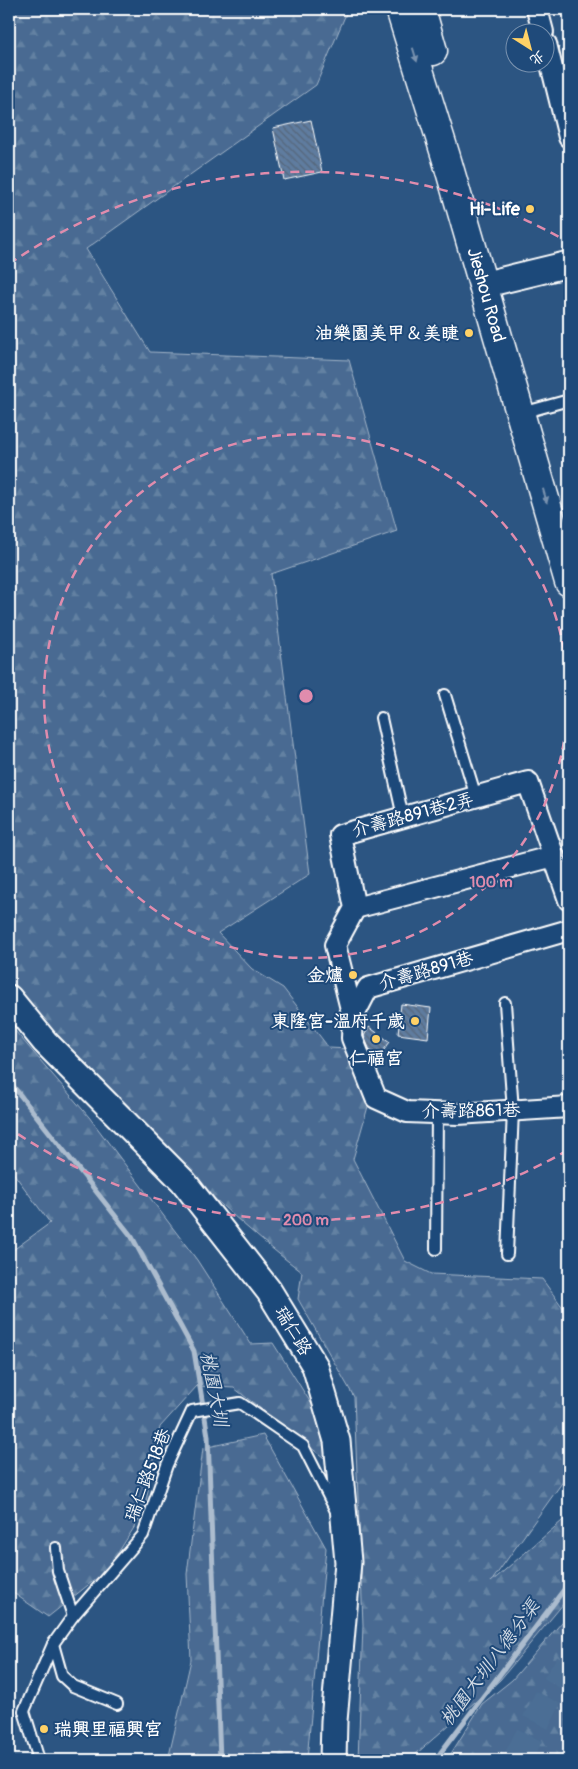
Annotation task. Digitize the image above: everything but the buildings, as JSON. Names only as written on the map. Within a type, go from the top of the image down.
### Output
[{"type":"main road","name":"Jieshou Road","points":[[400,9],[446,157],[491,282]]},
{"type":"main road","name":"Jieshou Road","points":[[421,9],[491,282],[529,411],[564,547],[569,582]]},
{"type":"main road","name":"Jieshou Road","points":[[529,411],[569,516]]},
{"type":"street","points":[[536,9],[540,22]]},
{"type":"street","points":[[556,67],[563,83],[569,137]]},
{"type":"street","points":[[491,282],[569,264]]},
{"type":"street","name":"介壽路891巷2弄","points":[[355,908],[340,835],[528,782],[554,856]]},
{"type":"street","points":[[353,1017],[335,945],[355,908],[554,856],[569,900]]},
{"type":"street","name":"介壽路891巷","points":[[376,1098],[352,1038],[353,1017],[368,988],[569,930]]},
{"type":"street","name":"瑞仁路","points":[[9,998],[46,1042],[183,1181],[269,1291],[314,1366],[337,1441],[348,1562],[334,1721],[333,1760]]},
{"type":"street","name":"介壽路861巷","points":[[376,1098],[408,1112],[437,1113],[569,1107]]},
{"type":"lane","points":[[529,411],[569,400]]},
{"type":"lane","points":[[445,695],[476,797]]},
{"type":"lane","points":[[381,718],[403,818]]},
{"type":"lane","points":[[505,1003],[512,1110],[507,1254]]},
{"type":"lane","points":[[436,1248],[437,1113]]},
{"type":"lane","name":"瑞仁路518巷","points":[[38,1760],[24,1711],[53,1644],[73,1616],[143,1535],[166,1465],[192,1411],[240,1403],[303,1446],[345,1529]]},
{"type":"lane","points":[[56,1548],[58,1571],[73,1616]]},
{"type":"lane","points":[[53,1644],[62,1676],[73,1686],[117,1704]]},
{"type":"green space","points":[[9,9],[348,9],[316,85],[86,249],[150,352],[349,360],[397,531],[271,574],[310,874],[218,933],[252,969],[283,988],[329,1048],[348,1049],[369,1103],[353,1159],[405,1261],[431,1274],[542,1279],[569,1316],[569,1473],[491,1582],[569,1515],[569,1597],[500,1680],[416,1754],[413,1760],[358,1760],[363,1625],[354,1397],[298,1299],[302,1272],[263,1241],[187,1172],[9,990]]},
{"type":"green space","points":[[9,1024],[89,1117],[197,1260],[251,1344],[273,1343],[314,1408],[328,1461],[234,1388],[197,1386],[160,1427],[144,1512],[107,1570],[48,1617],[9,1590],[9,1253],[50,1223],[9,1167]]},
{"type":"green space","points":[[263,1435],[326,1548],[307,1760],[168,1760],[191,1660],[187,1574],[203,1448]]},
{"type":"green space","points":[[569,1614],[569,1760],[491,1758],[447,1760],[482,1704],[512,1680]]},
{"type":"waterway","name":"桃園大圳","points":[[9,1081],[132,1237],[194,1351],[208,1436],[220,1760]]},
{"type":"waterway","name":"桃園大圳八德分渠","points":[[435,1760],[569,1583]]},
{"type":"tunnel","points":[[517,1760],[550,1694],[569,1664]]},
{"type":"place","name":"Hi-Life","points":[[530,209]]},
{"type":"place","name":"油樂園美甲＆美睫","points":[[469,333]]},
{"type":"place","name":"金爐","points":[[353,975]]},
{"type":"place","name":"東隆宮-溫府千歲","points":[[415,1021]]},
{"type":"place","name":"仁福宮","points":[[376,1039]]},
{"type":"place","name":"瑞興里福興宮","points":[[44,1729]]}]
